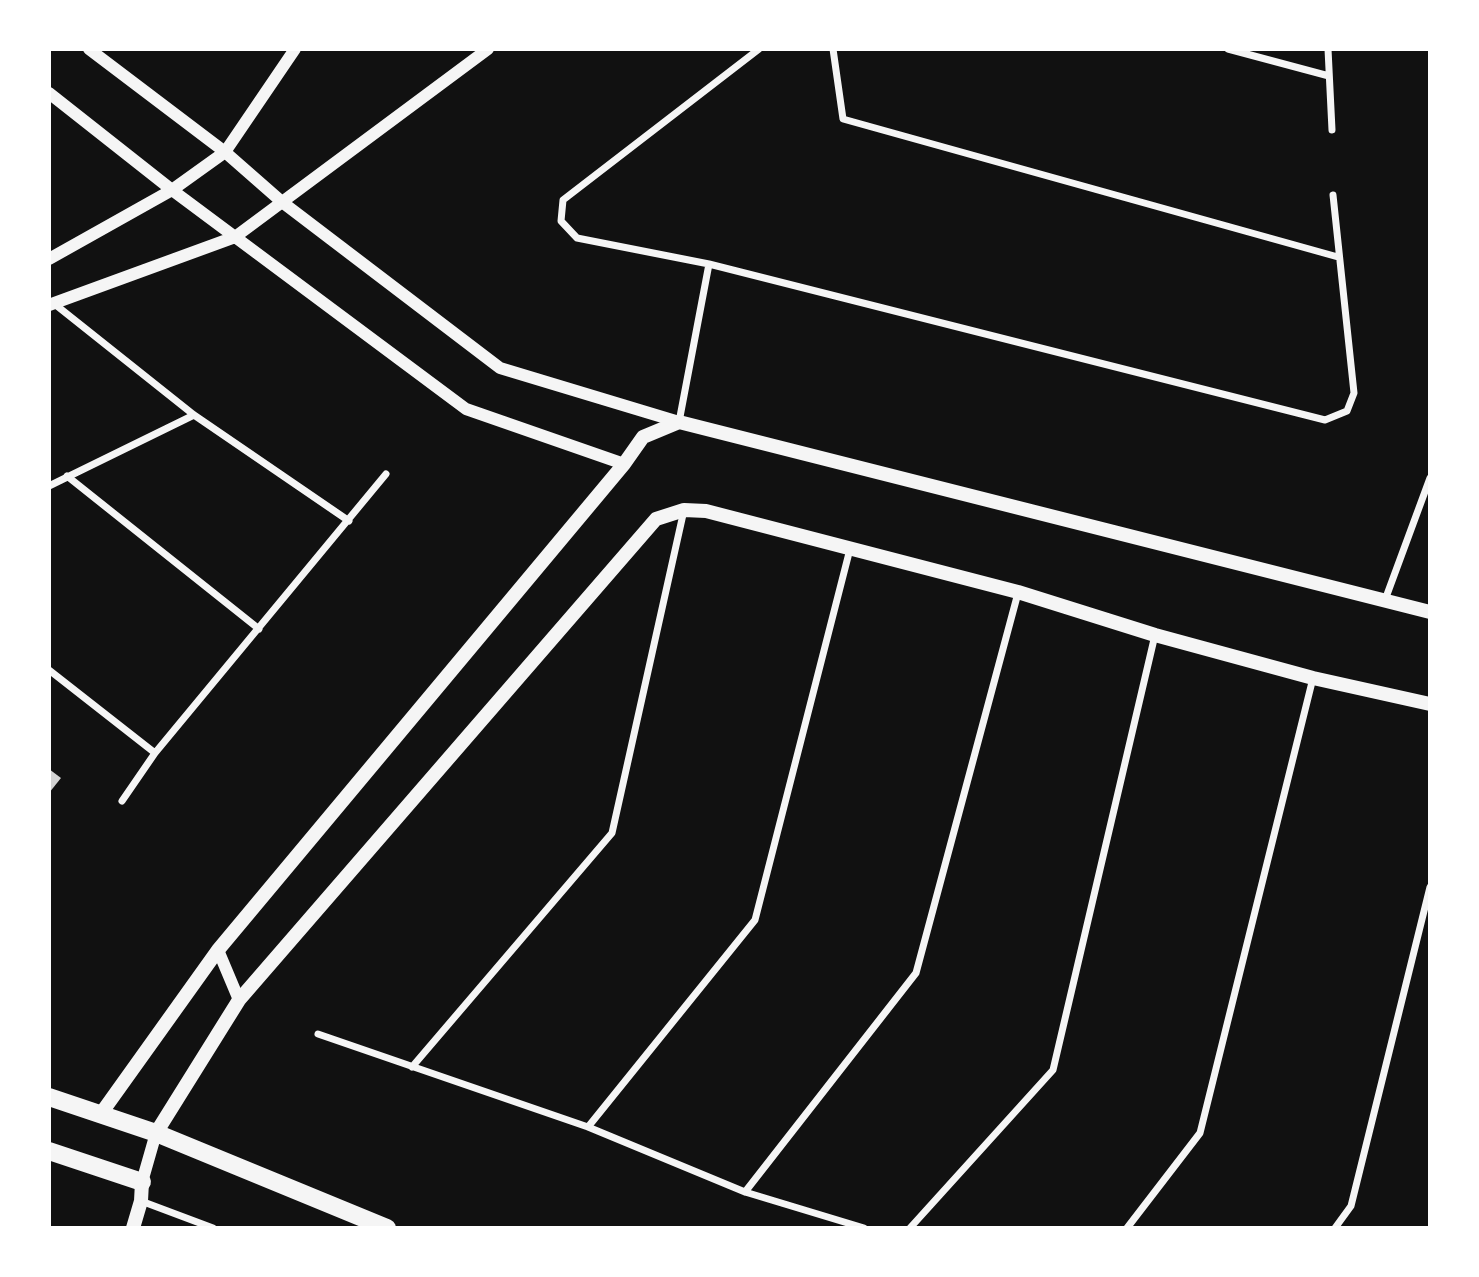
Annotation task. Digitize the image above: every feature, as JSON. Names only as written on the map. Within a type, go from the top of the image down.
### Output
[{"type":"main road","points":[[100,1115],[218,950],[624,464],[643,437],[679,422],[1430,612]]},
{"type":"main road","points":[[156,1133],[239,1000],[656,519],[684,510],[706,512],[1018,592],[1155,635],[1313,678],[1430,705]]},
{"type":"main road","points":[[49,1097],[156,1133],[387,1228]]},
{"type":"main road","points":[[49,1151],[142,1182],[141,1201],[133,1228]]},
{"type":"street","points":[[89,49],[225,152],[282,202],[500,368],[679,422],[709,264]]},
{"type":"street","points":[[49,259],[172,190],[225,152],[295,49]]},
{"type":"street","points":[[50,303],[235,237],[488,49]]},
{"type":"street","points":[[759,49],[564,200],[561,221],[577,238],[709,264],[1325,420],[1347,411],[1354,393],[1333,195]]},
{"type":"street","points":[[833,49],[843,119],[1338,257]]},
{"type":"street","points":[[1227,49],[1329,76]]},
{"type":"street","points":[[1328,49],[1332,130]]},
{"type":"street","points":[[49,93],[172,190],[466,409],[624,464]]},
{"type":"street","points":[[50,303],[194,415],[349,521]]},
{"type":"street","points":[[49,486],[194,415]]},
{"type":"street","points":[[122,801],[155,753],[386,474]]},
{"type":"street","points":[[67,476],[259,629]]},
{"type":"street","points":[[1385,601],[1430,478]]},
{"type":"street","points":[[412,1067],[612,834],[684,510]]},
{"type":"street","points":[[588,1127],[755,920],[850,549]]},
{"type":"street","points":[[745,1192],[916,972],[1018,592]]},
{"type":"street","points":[[910,1228],[1053,1070],[1155,635]]},
{"type":"street","points":[[49,670],[155,753]]},
{"type":"street","points":[[1127,1228],[1200,1133],[1313,678]]},
{"type":"street","points":[[1335,1228],[1351,1206],[1430,887]]},
{"type":"street","points":[[218,950],[239,1000]]},
{"type":"street","points":[[318,1034],[588,1127],[745,1192],[864,1228]]},
{"type":"street","points":[[142,1182],[156,1133]]},
{"type":"street","points":[[141,1201],[212,1228]]},
{"type":"building","points":[[49,769],[61,778],[49,793]]}]
